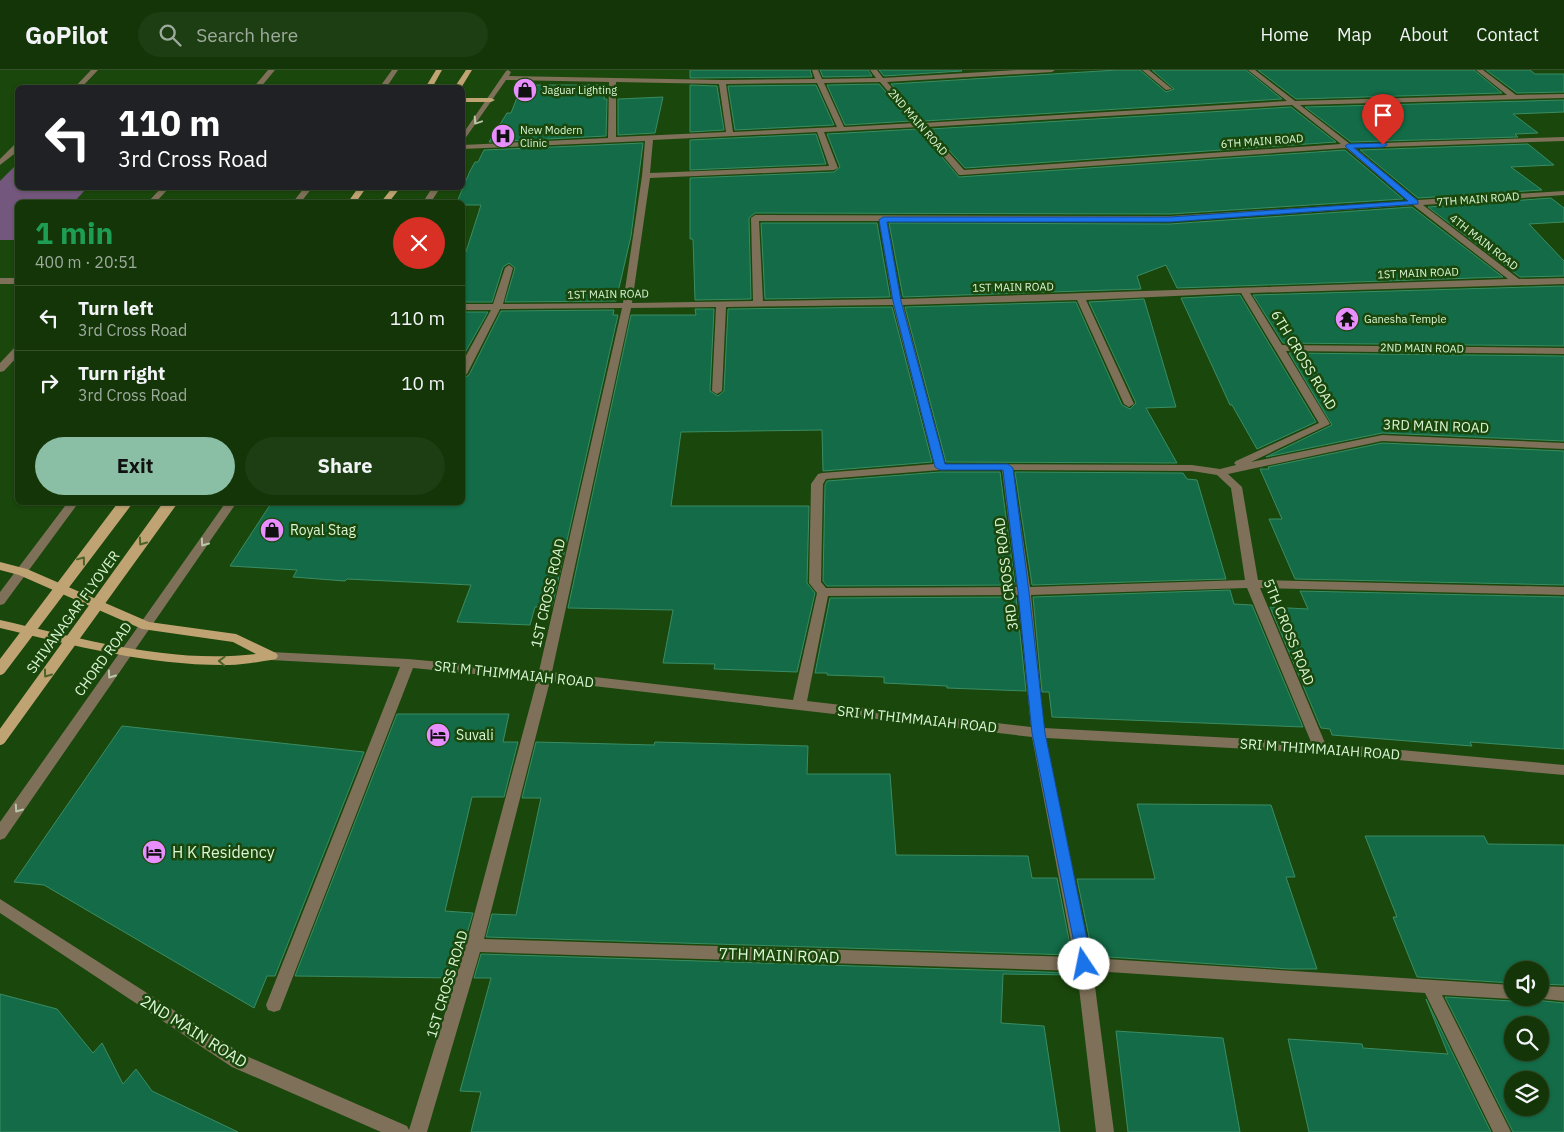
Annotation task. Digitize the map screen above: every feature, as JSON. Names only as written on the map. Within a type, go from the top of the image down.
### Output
[{"type":"main road","points":[[430,85],[433,70]]},
{"type":"main road","points":[[430,85],[440,70]]},
{"type":"main road","points":[[459,85],[469,70]]},
{"type":"main road","points":[[465,100],[491,100]]},
{"type":"main road","points":[[387,200],[394,190]]},
{"type":"main road","name":"SHIVANAGAR FLYOVER","points":[[0,669],[124,505]]},
{"type":"main road","name":"SHIVANAGAR FLYOVER","points":[[0,739],[169,505]]},
{"type":"main road","name":"SRI M THIMMAIAH ROAD","points":[[0,566],[23,572],[147,626],[236,638],[271,656]]},
{"type":"main road","name":"SRI M THIMMAIAH ROAD","points":[[0,624],[126,653],[172,659],[231,661],[271,656]]},
{"type":"street","points":[[80,85],[95,70]]},
{"type":"street","points":[[259,85],[272,70]]},
{"type":"street","points":[[384,85],[396,70]]},
{"type":"street","points":[[465,137],[509,70]]},
{"type":"street","points":[[601,80],[603,70]]},
{"type":"street","points":[[668,82],[669,70]]},
{"type":"street","points":[[815,70],[841,128]]},
{"type":"street","name":"2ND MAIN ROAD","points":[[873,70],[923,125],[962,174]]},
{"type":"street","points":[[504,78],[668,82],[718,80],[882,80],[1052,70]]},
{"type":"street","points":[[1145,70],[1168,89]]},
{"type":"street","name":"4TH MAIN ROAD","points":[[1252,70],[1348,146],[1415,203],[1516,281]]},
{"type":"street","points":[[1479,70],[1514,97]]},
{"type":"street","points":[[612,141],[613,80]]},
{"type":"street","points":[[718,80],[730,134]]},
{"type":"street","points":[[465,147],[649,140],[1294,103],[1564,96]]},
{"type":"street","points":[[646,176],[834,168],[820,130]]},
{"type":"street","name":"6TH MAIN ROAD","points":[[962,174],[1348,146],[1564,139]]},
{"type":"street","name":"1ST CROSS ROAD","points":[[418,1132],[474,945],[545,676],[627,305],[646,176],[649,140]]},
{"type":"street","points":[[0,163],[15,149]]},
{"type":"street","points":[[154,200],[163,190]]},
{"type":"street","points":[[299,200],[306,190]]},
{"type":"street","name":"7TH MAIN ROAD","points":[[758,304],[755,218],[883,220],[1170,219],[1563,194]]},
{"type":"street","points":[[883,220],[897,301],[940,467]]},
{"type":"street","points":[[465,368],[496,307],[509,268]]},
{"type":"street","points":[[0,281],[15,281]]},
{"type":"street","name":"1ST MAIN ROAD","points":[[465,307],[758,304],[1080,297],[1516,281],[1564,281]]},
{"type":"street","name":"6TH CROSS ROAD","points":[[1220,472],[1325,424],[1244,290]]},
{"type":"street","points":[[1080,297],[1129,404]]},
{"type":"street","points":[[717,392],[721,304]]},
{"type":"street","name":"2ND MAIN ROAD","points":[[1280,348],[1423,348],[1564,351]]},
{"type":"street","points":[[0,368],[15,352]]},
{"type":"street","name":"3RD MAIN ROAD","points":[[1220,472],[1382,438],[1564,446]]},
{"type":"street","points":[[1220,472],[1192,468],[940,467],[822,476],[817,484],[815,583],[823,592],[1024,592],[1252,584],[1564,591]]},
{"type":"street","name":"3RD CROSS ROAD","points":[[1008,468],[1024,592],[1038,733],[1084,964],[1106,1132]]},
{"type":"street","name":"5TH CROSS ROAD","points":[[1220,472],[1236,487],[1252,584],[1320,748]]},
{"type":"street","points":[[0,601],[72,505]]},
{"type":"street","name":"CHORD ROAD","points":[[0,834],[230,505]]},
{"type":"street","points":[[799,706],[823,592]]},
{"type":"street","name":"SRI M THIMMAIAH ROAD","points":[[271,656],[408,663],[545,676],[1038,733],[1320,748],[1564,770]]},
{"type":"street","points":[[274,1005],[408,663]]},
{"type":"street","name":"2ND MAIN ROAD","points":[[0,905],[238,1061],[401,1132]]},
{"type":"street","name":"7TH MAIN ROAD","points":[[474,945],[1084,964],[1504,992]]},
{"type":"street","points":[[1430,987],[1502,1132]]},
{"type":"street","points":[[1549,993],[1564,994]]},
{"type":"shaded area","points":[[15,166],[15,190],[85,190],[76,200],[15,200],[15,240],[0,240],[0,181]]},
{"type":"building","points":[[690,70],[810,70],[812,77],[690,78]]},
{"type":"building","points":[[820,70],[868,70],[872,76],[823,77]]},
{"type":"building","points":[[879,70],[961,70],[962,71],[884,76]]},
{"type":"building","points":[[1140,70],[1166,92],[1174,89],[1152,70],[1246,70],[1282,99],[924,121],[891,84]]},
{"type":"building","points":[[1258,70],[1474,70],[1502,93],[1296,99]]},
{"type":"building","points":[[1486,70],[1530,70],[1535,74],[1564,74],[1564,92],[1517,93]]},
{"type":"building","points":[[879,84],[911,121],[845,125],[827,85]]},
{"type":"building","points":[[522,85],[605,85],[604,99],[607,99],[606,136],[489,142],[507,113],[511,113]]},
{"type":"building","points":[[690,85],[717,86],[724,130],[690,132]]},
{"type":"building","points":[[816,85],[834,125],[735,130],[728,86]]},
{"type":"building","points":[[663,97],[655,133],[618,135],[618,99]]},
{"type":"building","points":[[1564,100],[1564,112],[1513,114],[1538,133],[1515,134],[1518,137],[1351,142],[1305,107]]},
{"type":"building","points":[[1291,107],[1336,142],[965,168],[930,129]]},
{"type":"building","points":[[918,129],[959,177],[1345,150],[1403,199],[1170,214],[755,213],[749,218],[751,299],[695,300],[693,239],[690,239],[690,178],[834,172],[840,167],[827,134]]},
{"type":"building","points":[[816,134],[826,164],[690,170],[690,140]]},
{"type":"building","points":[[643,143],[631,236],[616,301],[505,302],[515,268],[509,263],[503,267],[492,302],[465,302],[465,255],[481,205],[465,205],[465,200],[458,200],[462,190],[465,190],[465,183],[470,171],[475,162],[478,162],[484,150]]},
{"type":"building","points":[[1528,144],[1554,165],[1511,167],[1542,190],[1418,198],[1360,150]]},
{"type":"building","points":[[1551,198],[1564,208],[1564,222],[1529,224],[1564,261],[1564,276],[1520,277],[1428,207]]},
{"type":"building","points":[[1412,207],[1503,277],[1177,288],[1166,265],[1137,276],[1141,289],[903,297],[889,223],[1170,224]]},
{"type":"building","points":[[761,223],[877,223],[890,297],[765,299]]},
{"type":"building","points":[[1564,286],[1564,346],[1283,343],[1253,295]]},
{"type":"building","points":[[1240,295],[1316,422],[1257,449],[1232,405],[1230,405],[1181,298]]},
{"type":"building","points":[[1144,299],[1176,407],[1146,408],[1177,463],[946,462],[905,307],[1076,302],[1122,405],[1130,409],[1136,403],[1089,302]]},
{"type":"building","points":[[892,307],[932,462],[823,471],[822,430],[681,432],[671,506],[809,506],[807,583],[815,593],[797,672],[714,669],[715,664],[663,663],[673,610],[568,608],[631,315],[696,315],[695,309],[714,309],[710,391],[718,396],[724,391],[728,309]]},
{"type":"building","points":[[614,310],[613,315],[618,315],[552,607],[535,607],[530,625],[457,622],[471,585],[347,579],[345,581],[293,577],[297,570],[230,566],[270,505],[465,505],[465,377],[469,375],[501,311]]},
{"type":"building","points":[[465,312],[488,312],[465,353]]},
{"type":"building","points":[[1289,353],[1564,356],[1564,441],[1382,433],[1266,457],[1332,425]]},
{"type":"building","points":[[1382,443],[1564,451],[1564,585],[1295,579],[1269,519],[1282,519],[1260,469],[1269,469],[1268,467]]},
{"type":"building","points":[[940,472],[1000,472],[1015,585],[827,586],[823,581],[825,485],[827,481]]},
{"type":"building","points":[[1015,472],[1183,473],[1187,479],[1197,480],[1226,579],[1032,585]]},
{"type":"building","points":[[1230,590],[1234,604],[1252,605],[1303,727],[1052,717],[1049,692],[1042,692],[1033,597]]},
{"type":"building","points":[[1300,591],[1564,597],[1564,749],[1470,742],[1472,746],[1332,735],[1330,729],[1321,728],[1270,607],[1308,609]]},
{"type":"building","points":[[1016,597],[1026,691],[884,683],[884,677],[815,673],[830,598]]},
{"type":"building","points":[[397,714],[509,714],[503,742],[518,742],[504,797],[472,797],[445,911],[473,913],[454,978],[295,976]]},
{"type":"building","points":[[122,726],[364,752],[275,976],[267,976],[254,1008],[44,885],[14,882]]},
{"type":"building","points":[[536,742],[654,745],[655,742],[808,746],[807,774],[890,774],[896,855],[1028,856],[1032,878],[1057,878],[1072,955],[486,937],[492,914],[516,915],[541,798],[522,798]]},
{"type":"building","points":[[1137,804],[1271,805],[1295,877],[1286,877],[1317,969],[1290,969],[1093,956],[1077,879],[1155,879]]},
{"type":"building","points":[[1365,836],[1484,836],[1488,844],[1564,845],[1564,985],[1549,984],[1549,961],[1504,961],[1504,982],[1417,977],[1393,917],[1397,917]]},
{"type":"building","points":[[481,954],[1075,973],[1076,975],[1003,974],[1001,1023],[1044,1026],[1060,1132],[471,1132],[481,1092],[460,1091],[491,978],[474,978]]},
{"type":"building","points":[[0,994],[57,1009],[93,1053],[102,1043],[123,1084],[136,1069],[152,1091],[238,1132],[0,1132]]},
{"type":"building","points":[[1445,997],[1504,1001],[1504,1006],[1549,1006],[1549,1002],[1564,1003],[1564,1132],[1513,1132],[1505,1116],[1549,1116],[1549,1071],[1504,1071],[1504,1114]]},
{"type":"building","points":[[1426,999],[1491,1132],[1309,1132],[1288,1039],[1362,1044],[1363,1048],[1448,1054]]},
{"type":"building","points":[[1116,1031],[1223,1038],[1240,1132],[1128,1132]]},
{"type":"place","name":"Jaguar Lighting","points":[[525,90]]},
{"type":"place","name":"New Modern Clinic","points":[[503,136]]},
{"type":"place","name":"Ganesha Temple","points":[[1347,319]]},
{"type":"place","name":"Royal Stag","points":[[272,530]]},
{"type":"place","name":"Suvali","points":[[438,735]]},
{"type":"place","name":"H K Residency","points":[[154,852]]},
{"type":"route","points":[[1084,964],[1038,733],[1024,592],[1008,468],[940,467],[897,301],[883,220],[1170,219],[1415,203],[1348,146],[1383,145]]}]
